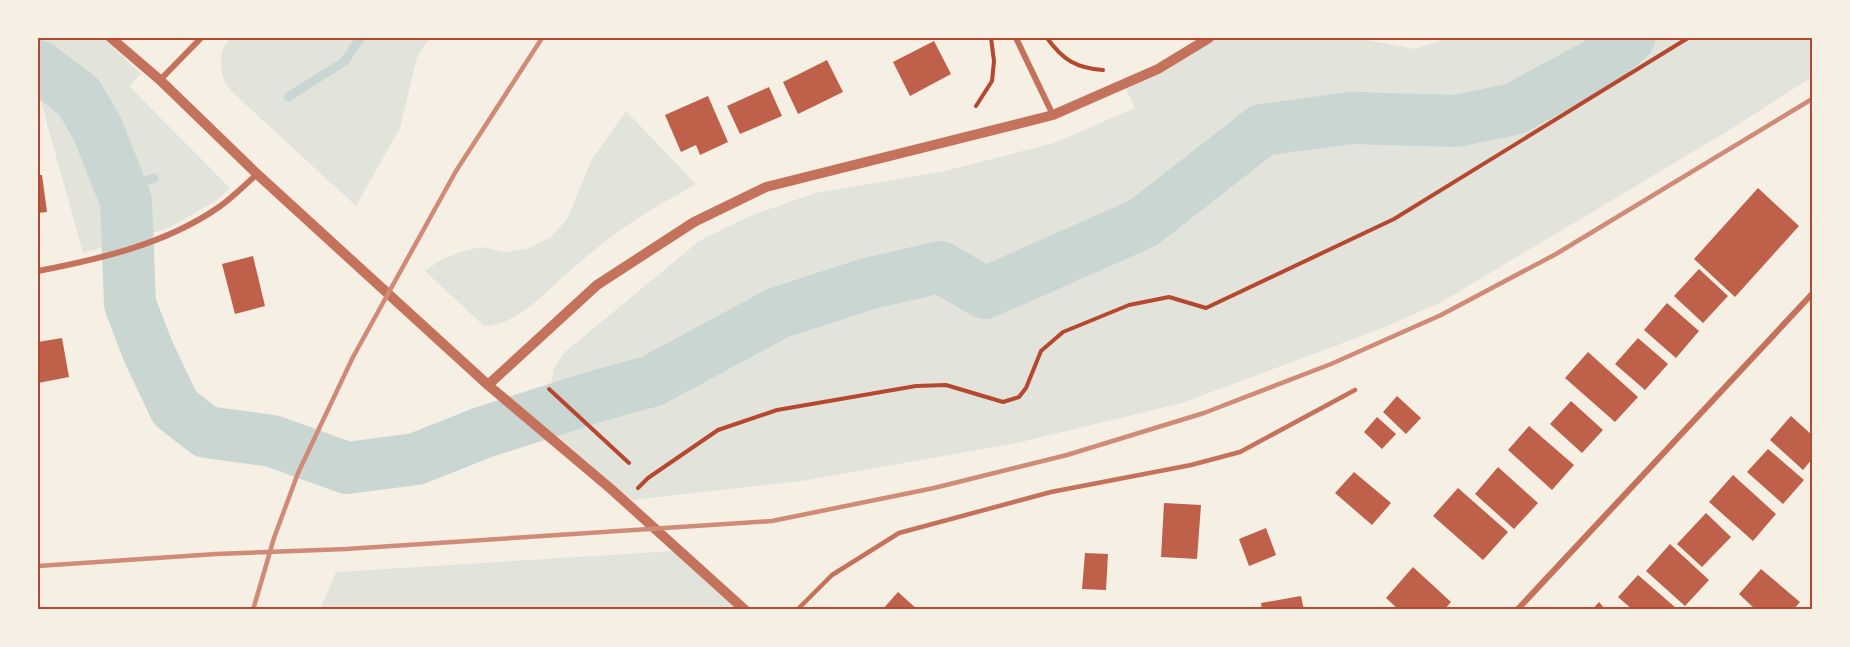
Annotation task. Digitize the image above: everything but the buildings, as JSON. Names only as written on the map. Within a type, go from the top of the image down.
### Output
[{"type":"street","points":[[111,38],[160,80],[257,174],[488,385],[611,489],[745,609]]},
{"type":"street","points":[[160,80],[201,38]]},
{"type":"street","points":[[1016,38],[1053,116]]},
{"type":"street","points":[[488,385],[597,285],[694,222],[766,187],[1053,116],[1158,69],[1209,38]]},
{"type":"street","points":[[38,271],[84,262],[168,237],[219,207],[257,174]]},
{"type":"street","points":[[1517,609],[1812,294]]},
{"type":"lane","points":[[797,609],[832,575],[899,533],[1051,492],[1191,465],[1240,452],[1355,390]]},
{"type":"path","points":[[976,106],[992,81],[994,61],[991,38]]},
{"type":"path","points":[[1047,38],[1059,53],[1071,61],[1084,68],[1104,70]]},
{"type":"path","points":[[625,502],[648,478],[718,430],[777,410],[916,386],[946,385],[1003,402],[1019,397],[1026,388],[1041,351],[1063,332],[1129,305],[1168,297],[1206,308],[1312,259],[1394,219],[1688,38]]},
{"type":"path","points":[[549,389],[629,463]]},
{"type":"shaded area","points":[[38,38],[103,38],[141,74],[129,86],[230,188],[217,200],[169,228],[83,253],[41,102],[38,100]]},
{"type":"shaded area","points":[[230,38],[430,38],[417,57],[400,128],[356,206],[231,91],[224,78],[221,64],[223,51]]},
{"type":"shaded area","points":[[1205,38],[1357,38],[1415,49],[1449,38],[1812,38],[1812,77],[1731,129],[1440,303],[1375,331],[1182,403],[1017,443],[802,481],[632,500],[531,414],[571,402],[552,382],[553,370],[565,352],[699,241],[752,215],[816,193],[945,171],[1054,143],[1135,108],[1123,82],[1157,66]]},
{"type":"shaded area","points":[[626,111],[696,184],[611,237],[531,306],[509,320],[484,326],[425,271],[439,261],[460,252],[481,247],[505,252],[527,249],[551,237],[567,219],[591,161]]},
{"type":"shaded area","points":[[673,551],[742,610],[320,610],[336,572]]},
{"type":"waterway","points":[[288,97],[345,61],[360,38]]},
{"type":"waterway","points":[[38,66],[79,97],[97,128],[126,201],[130,304],[148,351],[175,408],[206,432],[272,441],[347,468],[416,459],[484,432],[652,381],[778,313],[867,284],[940,267],[985,293],[1143,223],[1262,130],[1350,118],[1456,121],[1514,109],[1595,65],[1629,38]]},
{"type":"waterway","points":[[121,189],[154,178]]},
{"type":"railway","points":[[253,610],[274,538],[298,473],[353,357],[456,171],[542,38]]},
{"type":"railway","points":[[38,566],[216,554],[346,549],[772,521],[934,488],[1067,455],[1204,413],[1331,364],[1441,315],[1556,254],[1812,99]]}]
